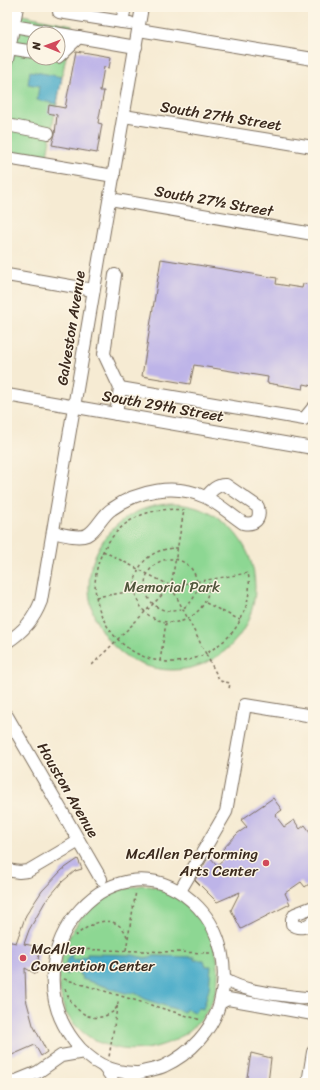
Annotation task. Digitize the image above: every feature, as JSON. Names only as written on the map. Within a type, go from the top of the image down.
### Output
[{"type":"street","points":[[17,7],[8,54],[26,53]]},
{"type":"street","points":[[122,22],[125,7]]},
{"type":"street","name":"Galveston Avenue","points":[[7,642],[27,626],[35,615],[41,601],[142,7]]},
{"type":"street","points":[[59,12],[122,22],[139,28],[313,59]]},
{"type":"street","points":[[13,26],[136,46]]},
{"type":"street","points":[[66,50],[80,37]]},
{"type":"street","name":"South 27th Street","points":[[124,116],[313,147]]},
{"type":"street","points":[[7,125],[48,133]]},
{"type":"street","points":[[7,158],[114,176]]},
{"type":"street","name":"South 27½ Street","points":[[110,199],[313,234]]},
{"type":"street","points":[[7,275],[93,290]]},
{"type":"street","points":[[115,275],[104,354],[120,388],[116,414]]},
{"type":"street","points":[[120,388],[304,419],[313,408]]},
{"type":"street","name":"South 29th Street","points":[[7,395],[313,448]]},
{"type":"street","points":[[53,532],[79,536],[86,535],[112,509],[130,498],[147,492],[182,491],[206,498]]},
{"type":"street","points":[[180,891],[226,812],[245,705],[313,716]]},
{"type":"street","name":"Houston Avenue","points":[[7,716],[102,879]]},
{"type":"street","points":[[7,870],[20,872],[28,871],[80,841]]},
{"type":"street","points":[[98,895],[102,879],[119,884]]},
{"type":"street","points":[[11,1083],[38,1072],[61,1056],[84,1052],[108,1060],[117,1071],[132,1078],[154,1070],[184,1055],[206,1032],[220,1003],[224,979],[222,956],[211,925],[200,909],[180,891],[162,883],[152,881],[133,881],[119,884],[98,895],[81,909],[69,924],[59,942],[54,958],[52,975],[54,996],[61,1019],[69,1034],[84,1052]]},
{"type":"street","points":[[312,909],[295,914],[292,919],[292,924],[303,928],[313,922]]},
{"type":"street","points":[[224,979],[233,984],[247,988],[313,999]]},
{"type":"street","points":[[220,1003],[228,999],[313,1014]]},
{"type":"street","points":[[61,1056],[66,1047],[69,1034]]},
{"type":"street","points":[[308,1083],[313,1052]]},
{"type":"street","points":[[108,1060],[112,1083]]},
{"type":"path","points":[[92,665],[118,640],[145,612],[154,604],[171,586],[184,510],[170,508],[156,510],[127,523],[118,531],[103,551],[95,579],[96,597],[101,616],[118,640],[128,649],[160,661],[179,662],[206,654],[227,638],[240,620],[249,596],[248,573],[171,586]]},
{"type":"path","points":[[178,548],[166,548],[155,551],[138,569],[134,591],[145,612],[166,622],[188,619],[199,611],[205,602],[209,588],[209,579]]},
{"type":"path","points":[[103,551],[171,586],[220,681],[230,683],[229,689]]},
{"type":"path","points":[[176,559],[190,567],[197,581],[197,590],[194,598],[183,608],[173,611],[164,610],[154,604],[146,592],[145,583],[148,574],[159,562],[176,559]]},
{"type":"path","points":[[96,597],[134,591]]},
{"type":"path","points":[[205,602],[240,620]]},
{"type":"path","points":[[160,661],[166,622]]},
{"type":"path","points":[[126,950],[135,890],[141,889]]},
{"type":"path","points":[[77,931],[72,938],[91,924],[111,922],[121,927],[128,938]]},
{"type":"path","points":[[67,952],[69,944]]},
{"type":"path","points":[[210,947],[213,958]]},
{"type":"path","points":[[68,949],[211,953]]},
{"type":"path","points":[[62,976],[62,979],[201,1020]]},
{"type":"path","points":[[66,1002],[63,987],[72,1003],[80,1012],[95,1018],[110,1014],[117,1008],[119,996]]},
{"type":"path","points":[[108,1060],[118,1002]]},
{"type":"path","points":[[199,1024],[205,1015]]},
{"type":"green space","points":[[7,7],[13,7],[12,13],[72,25],[66,56],[66,26],[26,26],[26,66],[64,66],[46,160],[7,153]]},
{"type":"green space","name":"Memorial Park","points":[[164,504],[180,504],[204,510],[231,528],[249,555],[255,579],[255,595],[249,619],[231,646],[204,664],[180,670],[164,670],[140,664],[119,651],[108,640],[95,619],[89,595],[89,579],[95,555],[108,534],[119,523],[140,510]]},
{"type":"green space","points":[[142,885],[160,888],[171,892],[192,908],[208,929],[218,972],[212,1002],[195,1025],[172,1041],[144,1049],[115,1048],[88,1036],[66,1013],[61,996],[59,979],[61,963],[65,946],[72,931],[82,917],[94,905],[112,893]]},
{"type":"water","points":[[30,71],[62,77],[57,104],[37,100],[39,86],[28,84]]},
{"type":"water","points":[[71,953],[72,960],[82,959],[82,956],[87,957],[87,954],[132,955],[145,958],[155,956],[194,957],[194,960],[204,960],[206,966],[211,966],[209,989],[203,1009],[199,1008],[195,1012],[186,1009],[184,1012],[147,1000],[135,993],[125,993],[82,979],[83,976],[79,975],[80,973],[70,969],[67,975],[65,964]]},
{"type":"building","points":[[76,51],[111,57],[109,68],[104,67],[100,91],[104,91],[98,123],[102,124],[97,153],[52,145],[57,115],[48,113],[49,105],[65,108]]},
{"type":"building","points":[[161,259],[277,278],[276,284],[302,288],[303,284],[313,285],[313,386],[304,384],[303,389],[267,383],[268,377],[194,365],[190,384],[142,376]]},
{"type":"building","name":"McAllen Performing Arts Center","points":[[273,798],[282,810],[275,815],[284,827],[294,820],[300,829],[305,825],[313,836],[313,881],[305,887],[301,882],[285,893],[290,904],[241,929],[231,910],[240,892],[217,902],[195,880],[209,856],[217,865],[227,856],[221,851],[238,833],[247,827],[241,820]]},
{"type":"building","name":"McAllen Convention Center","points":[[78,859],[82,869],[75,871],[62,882],[45,902],[29,930],[24,944],[40,947],[36,974],[25,968],[26,999],[33,1025],[47,1052],[41,1056],[35,1045],[12,1055],[7,1044],[7,941],[16,943],[26,915],[42,891],[62,870]]},
{"type":"building","points":[[251,1053],[271,1058],[268,1083],[246,1083]]},
{"type":"place","name":"McAllen Performing Arts Center","points":[[266,863]]},
{"type":"place","name":"McAllen Convention Center","points":[[23,958]]}]
